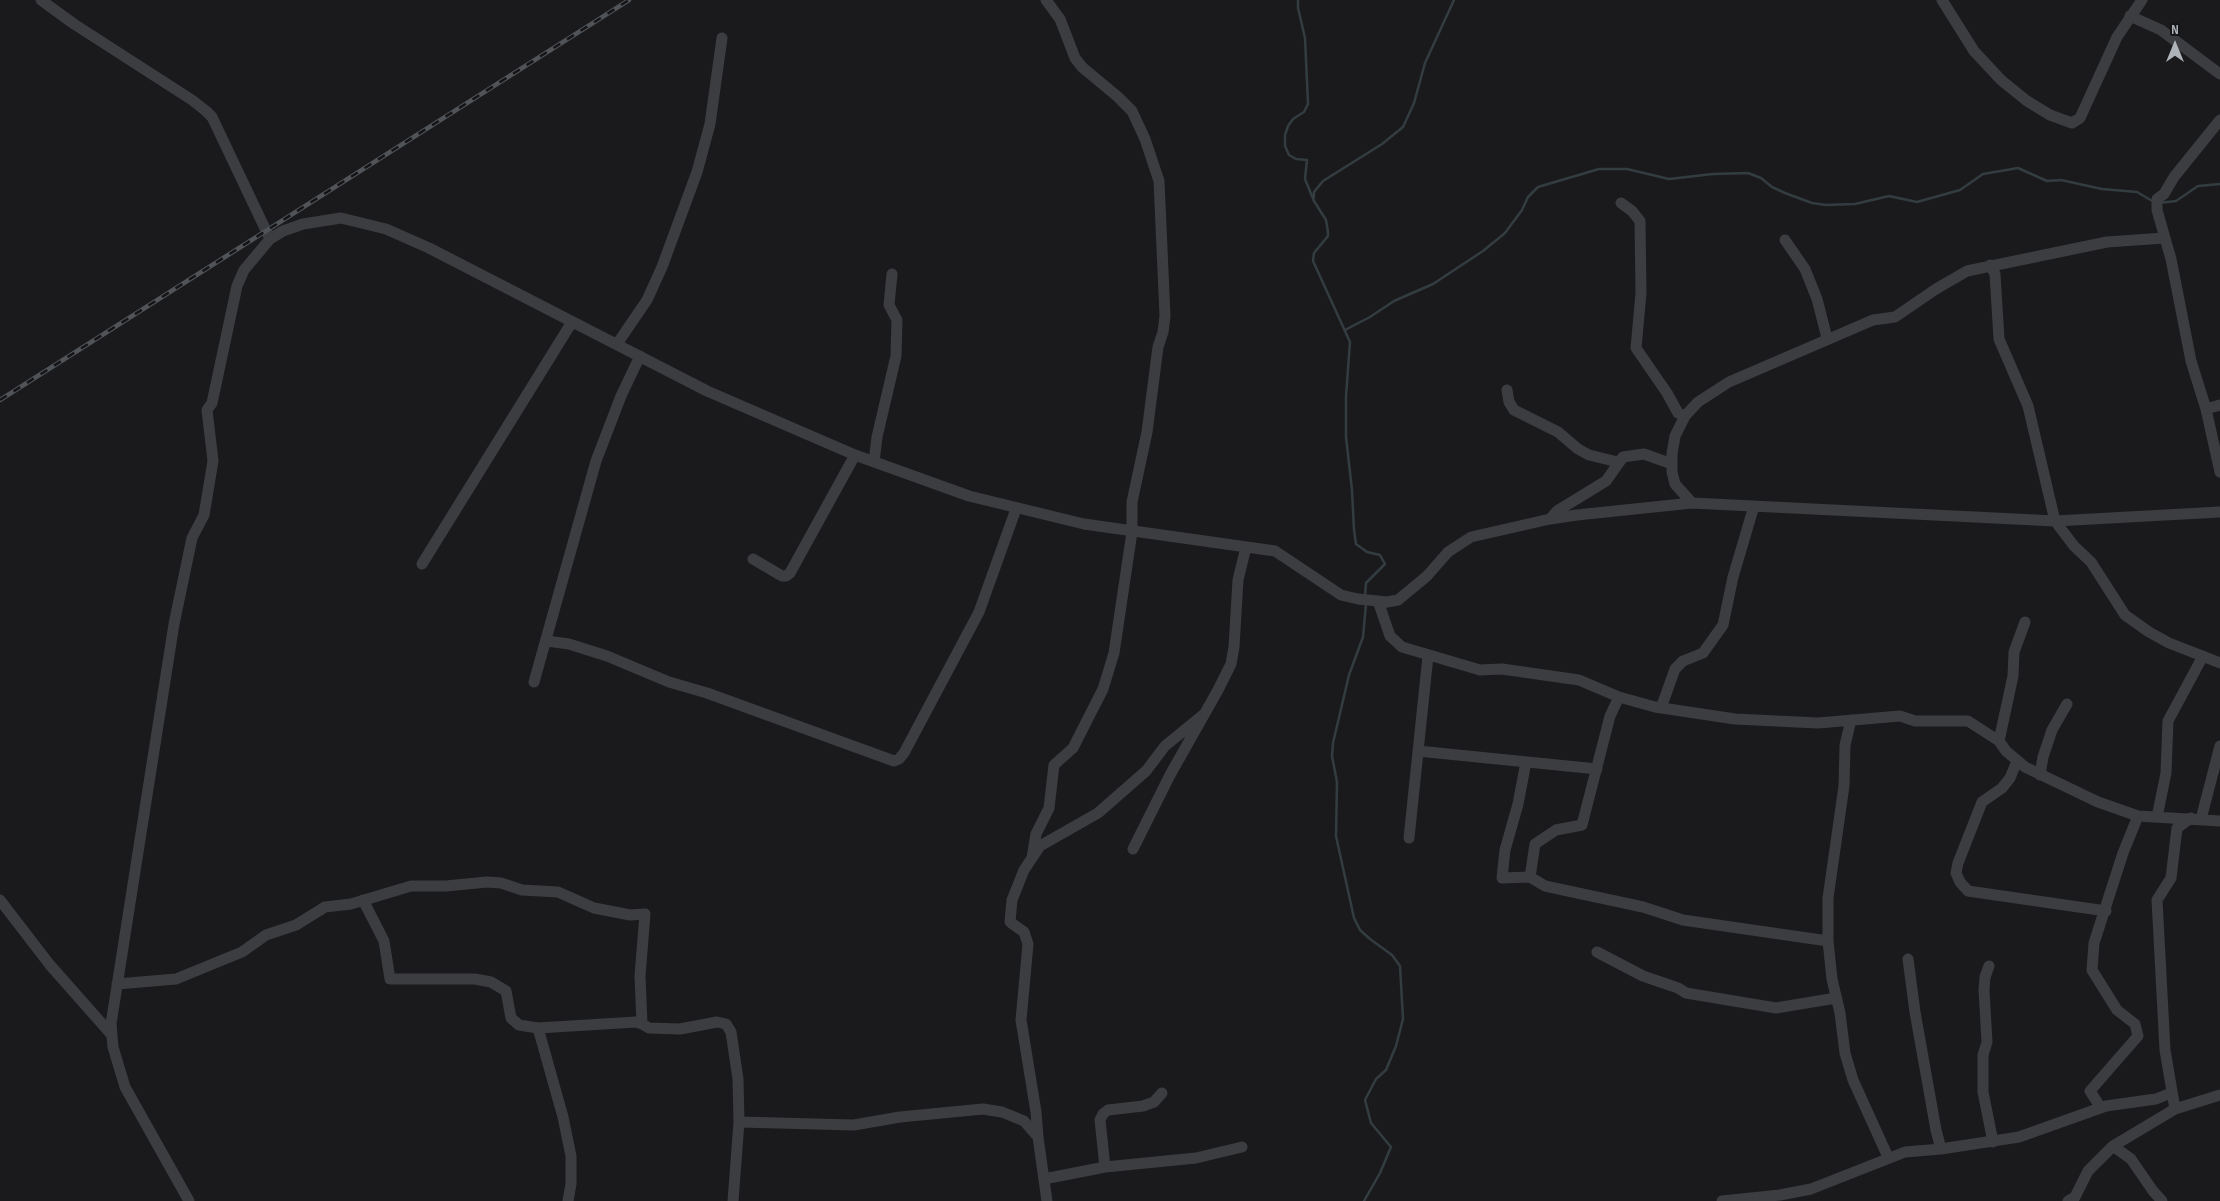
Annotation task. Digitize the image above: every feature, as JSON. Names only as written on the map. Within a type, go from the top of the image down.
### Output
[{"type":"street","points":[[41,0],[74,24],[192,100],[212,117],[270,239]]},
{"type":"street","points":[[1032,858],[1036,834],[1049,808],[1054,765],[1073,748],[1103,689],[1114,653],[1132,532],[1132,502],[1147,432],[1158,347],[1163,332],[1165,316],[1159,181],[1145,139],[1132,111],[1082,67],[1075,58],[1060,19],[1046,0]]},
{"type":"street","points":[[1942,0],[1974,51],[2001,80],[2027,101],[2050,115],[2072,123],[2080,118],[2117,37],[2142,0]]},
{"type":"street","points":[[2130,16],[2161,30],[2220,74]]},
{"type":"street","points":[[617,344],[647,300],[659,275],[697,172],[710,124],[722,38]]},
{"type":"street","points":[[2220,120],[2174,177],[2164,194],[2157,199],[2157,210],[2171,259],[2191,361],[2206,409],[2220,472]]},
{"type":"street","points":[[1621,203],[1632,210],[1640,221],[1641,293],[1636,348],[1667,393],[1678,413],[1685,416]]},
{"type":"street","points":[[189,1201],[125,1087],[111,1034],[117,984],[174,624],[192,538],[204,515],[211,470],[212,439],[207,410],[212,403],[237,286],[248,265],[270,239],[297,226],[322,220],[342,218],[362,221],[386,229],[429,248],[707,391],[855,455],[969,496],[1016,509],[1084,524],[1275,552],[1341,595],[1368,600],[1398,600],[1427,576],[1448,552],[1471,537],[1550,519],[1692,503],[2055,521],[2220,512]]},
{"type":"street","points":[[1692,503],[1675,484],[1672,464],[1676,436],[1685,416],[1698,402],[1729,382],[1827,338],[1873,320],[1895,317],[1929,293],[1967,271],[2107,242],[2164,238]]},
{"type":"street","points":[[1785,240],[1805,269],[1818,299],[1827,338]]},
{"type":"street","points":[[1990,265],[1995,274],[1999,339],[2028,406],[2055,521],[2074,546],[2091,562],[2125,615],[2169,643],[2220,663]]},
{"type":"street","points":[[874,462],[878,428],[896,356],[896,320],[889,305],[892,274]]},
{"type":"street","points":[[422,564],[572,322]]},
{"type":"street","points":[[534,682],[596,461],[621,396],[640,356]]},
{"type":"street","points":[[1507,390],[1509,402],[1514,410],[1558,432],[1578,449],[1589,455],[1618,462]]},
{"type":"street","points":[[2206,409],[2220,406]]},
{"type":"street","points":[[1550,519],[1557,511],[1612,476],[1618,462],[1623,457],[1644,454],[1672,464]]},
{"type":"street","points":[[753,559],[782,576],[790,573],[855,455]]},
{"type":"street","points":[[1661,708],[1675,669],[1683,661],[1703,653],[1722,625],[1732,577],[1754,506]]},
{"type":"street","points":[[547,641],[569,644],[607,656],[668,682],[707,693],[894,761],[899,759],[904,753],[978,612],[1016,509]]},
{"type":"street","points":[[1133,849],[1231,664],[1234,647],[1238,580],[1246,547]]},
{"type":"street","points":[[1368,600],[1390,636],[1402,647],[1480,670],[1502,669],[1579,680],[1619,697],[1661,708],[1735,719],[1818,723],[1900,716],[1915,721],[1968,721],[1999,741],[2017,761],[2040,775],[2098,802],[2138,816],[2220,821]]},
{"type":"street","points":[[1999,741],[2013,676],[2014,652],[2024,622]]},
{"type":"street","points":[[1409,838],[1428,656]]},
{"type":"street","points":[[2157,817],[2166,773],[2168,721],[2204,656]]},
{"type":"street","points":[[1530,877],[1535,844],[1556,830],[1582,825],[1610,716],[1619,697]]},
{"type":"street","points":[[2040,775],[2042,757],[2052,730],[2067,704]]},
{"type":"street","points":[[1047,1201],[1036,1112],[1021,1020],[1028,944],[1024,932],[1010,922],[1012,900],[1024,870],[1040,846],[1098,814],[1146,771],[1165,746],[1203,715]]},
{"type":"street","points":[[1851,720],[1845,745],[1844,786],[1828,898],[1828,941],[1832,979],[1845,1053],[1853,1080],[1888,1157]]},
{"type":"street","points":[[2175,1109],[2165,1050],[2157,900],[2171,878],[2177,828],[2196,819],[2216,774],[2220,746]]},
{"type":"street","points":[[1418,751],[1597,770]]},
{"type":"street","points":[[2017,761],[2010,778],[2002,788],[1982,802],[1958,863],[1956,873],[1960,882],[1968,891],[2106,911]]},
{"type":"street","points":[[1526,762],[1518,804],[1505,850],[1502,878],[1530,877],[1545,886],[1643,907],[1683,920],[1828,941]]},
{"type":"street","points":[[2100,1108],[2090,1091],[2138,1036],[2135,1024],[2117,1010],[2092,970],[2094,943],[2106,911],[2123,853],[2138,816]]},
{"type":"street","points":[[117,984],[176,979],[242,952],[266,935],[296,926],[325,907],[351,904],[406,886],[446,886],[487,882],[500,883],[522,890],[558,892],[594,908],[630,914],[645,914],[640,969],[642,1024]]},
{"type":"street","points":[[0,900],[50,965],[111,1034]]},
{"type":"street","points":[[363,900],[384,940],[390,979],[474,979],[491,982],[506,991],[511,1018],[519,1025],[538,1028],[636,1022],[649,1028],[680,1029],[717,1022],[726,1024],[732,1032],[738,1079],[739,1122],[733,1201]]},
{"type":"street","points":[[1597,952],[1643,976],[1678,988],[1686,993],[1776,1008],[1836,998]]},
{"type":"street","points":[[1908,958],[1932,1112],[1942,1149]]},
{"type":"street","points":[[1989,966],[1985,977],[1984,990],[1986,1042],[1983,1055],[1983,1092],[1993,1142]]},
{"type":"street","points":[[538,1028],[563,1117],[571,1156],[571,1184],[568,1201]]},
{"type":"street","points":[[1105,1167],[1100,1120],[1103,1114],[1108,1110],[1143,1106],[1154,1102],[1162,1093]]},
{"type":"street","points":[[1722,1201],[1780,1195],[1811,1189],[1888,1157],[1905,1152],[1993,1142],[2027,1134],[2100,1108],[2156,1099],[2171,1093]]},
{"type":"street","points":[[2072,1200],[2088,1170],[2113,1146],[2175,1109],[2220,1095]]},
{"type":"street","points":[[739,1122],[854,1125],[900,1117],[983,1109],[1002,1112],[1024,1121],[1038,1137]]},
{"type":"street","points":[[2113,1146],[2131,1159],[2162,1201]]},
{"type":"street","points":[[1044,1179],[1105,1167],[1196,1158],[1242,1148]]},
{"type":"waterway","points":[[1298,0],[1305,38],[1308,104],[1304,112],[1293,119],[1288,126],[1285,135],[1285,146],[1289,155],[1296,159],[1307,160],[1305,179],[1314,201],[1326,220],[1328,232],[1328,236],[1314,253],[1313,261],[1350,342],[1346,396],[1346,437],[1356,544],[1367,552],[1380,555],[1385,564],[1366,583],[1365,596]]},
{"type":"waterway","points":[[1314,197],[1314,192],[1323,181],[1382,144],[1403,127],[1414,103],[1425,63],[1454,0]]},
{"type":"waterway","points":[[1345,330],[1370,317],[1394,301],[1433,284],[1483,251],[1505,233],[1522,210],[1528,197],[1538,187],[1599,169],[1627,169],[1669,179],[1713,174],[1748,173],[1761,178],[1772,187],[1785,193],[1812,203],[1826,205],[1855,204],[1889,196],[1917,202],[1960,190],[1983,174],[2018,168],[2047,181],[2061,180],[2102,189],[2137,192],[2154,202]]},
{"type":"waterway","points":[[2159,203],[2176,201],[2198,186],[2220,184]]},
{"type":"waterway","points":[[1364,1201],[1380,1173],[1391,1147],[1371,1123],[1365,1100],[1376,1079],[1386,1070],[1396,1046],[1403,1019],[1400,966],[1392,955],[1360,930],[1354,918],[1336,836],[1337,782],[1332,756],[1333,743],[1349,675],[1363,637],[1366,604]]},
{"type":"railway","points":[[0,400],[629,0]]}]
